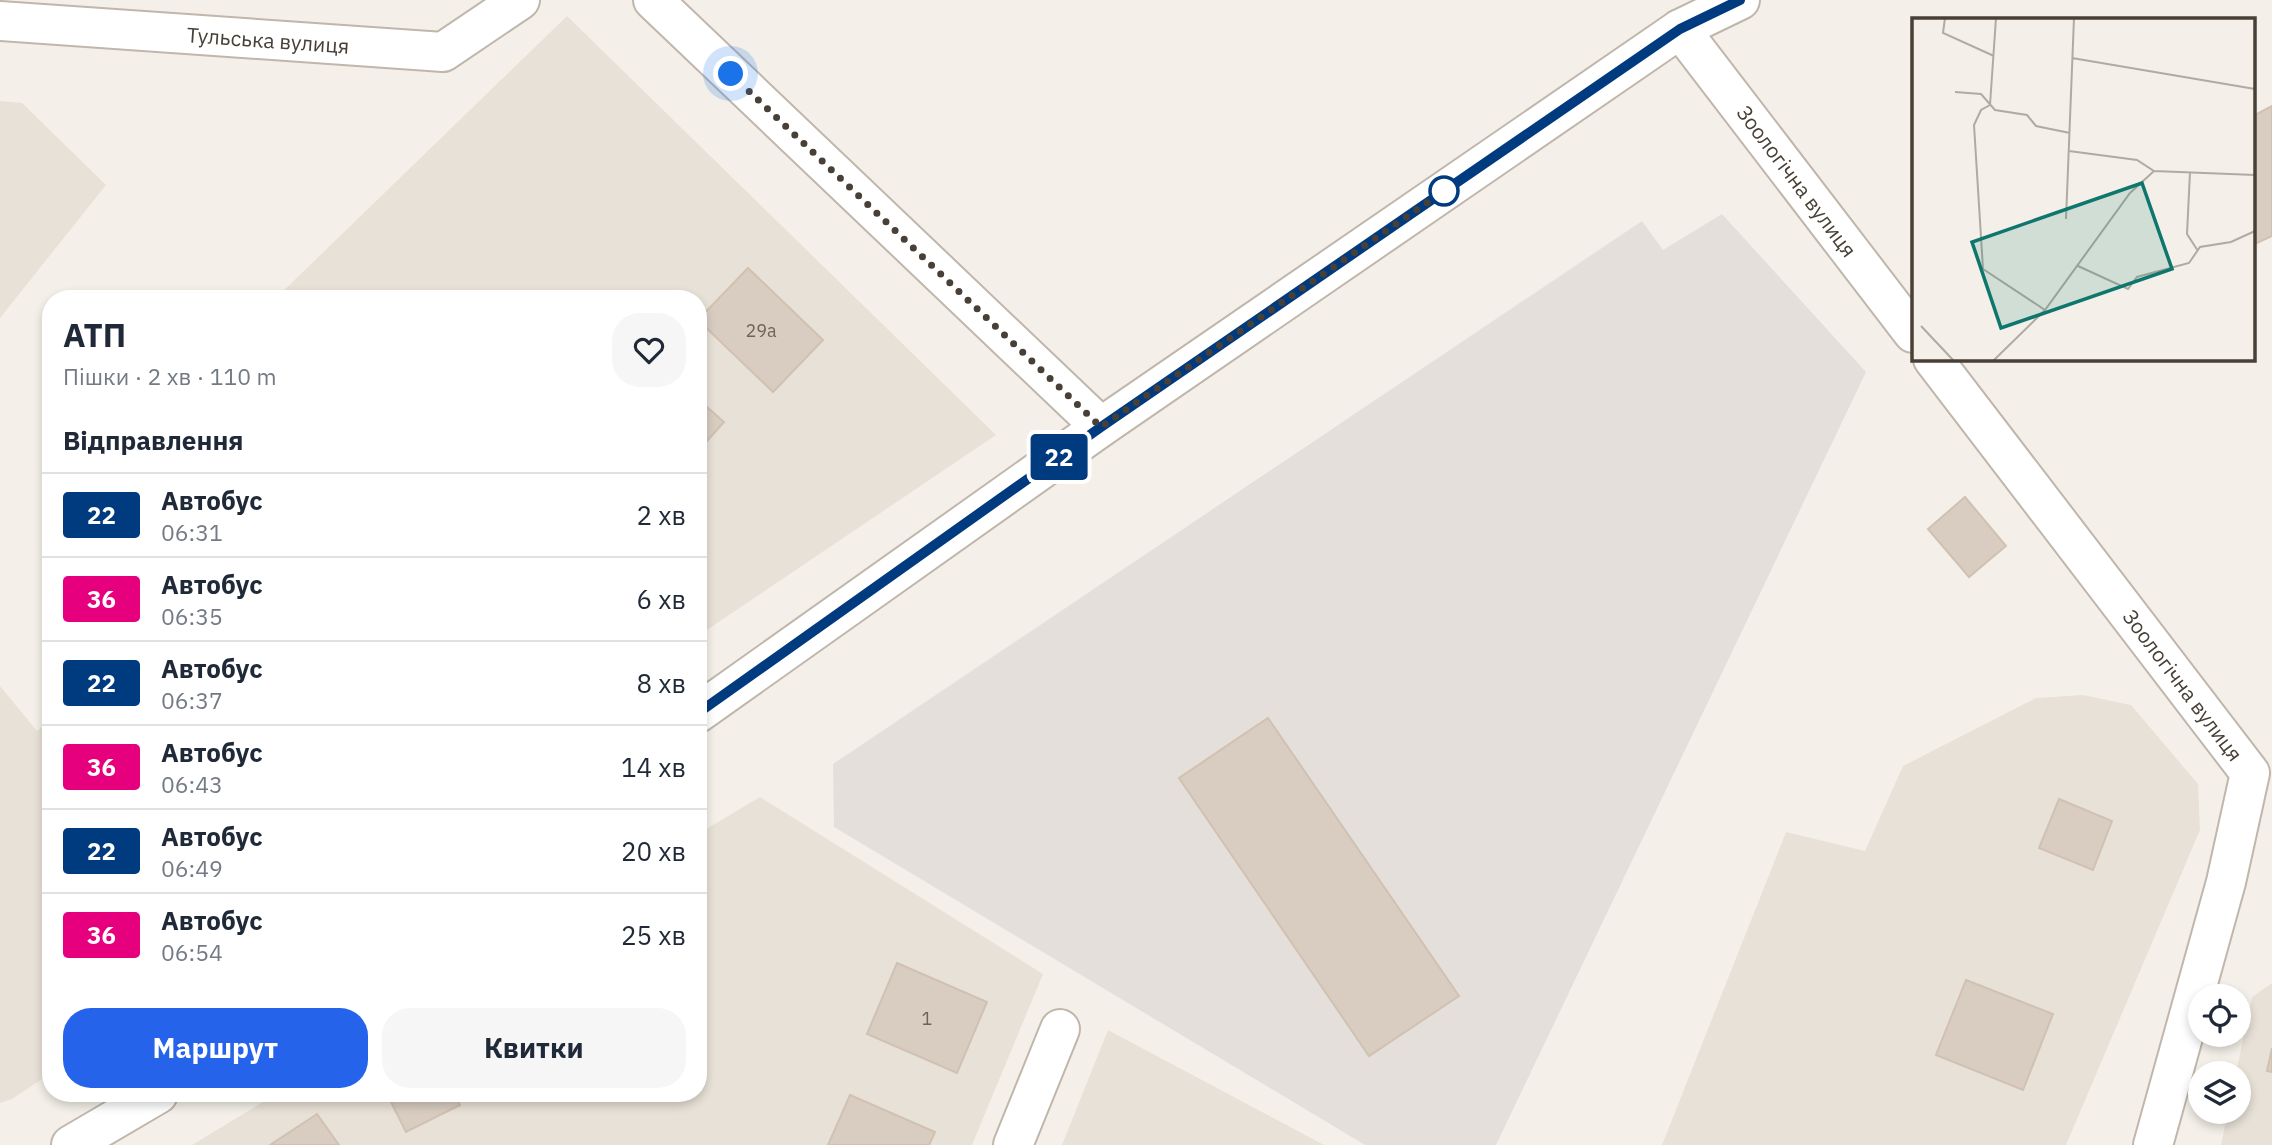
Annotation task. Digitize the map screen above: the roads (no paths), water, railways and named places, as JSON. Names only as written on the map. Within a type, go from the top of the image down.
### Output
[{"type":"street","name":"Тульська вулиця","points":[[0,21],[443,52],[520,0]]},
{"type":"street","points":[[653,0],[1101,427]]},
{"type":"street","points":[[707,707],[1101,427],[1680,29],[1740,0]]},
{"type":"street","name":"Зоологічна вулиця","points":[[1680,29],[1912,332]]},
{"type":"street","name":"Зоологічна вулиця","points":[[1934,360],[2250,773],[2226,882],[2153,1145]]},
{"type":"street","points":[[1013,1145],[1060,1029]]},
{"type":"street","points":[[71,1145],[144,1102]]}]
